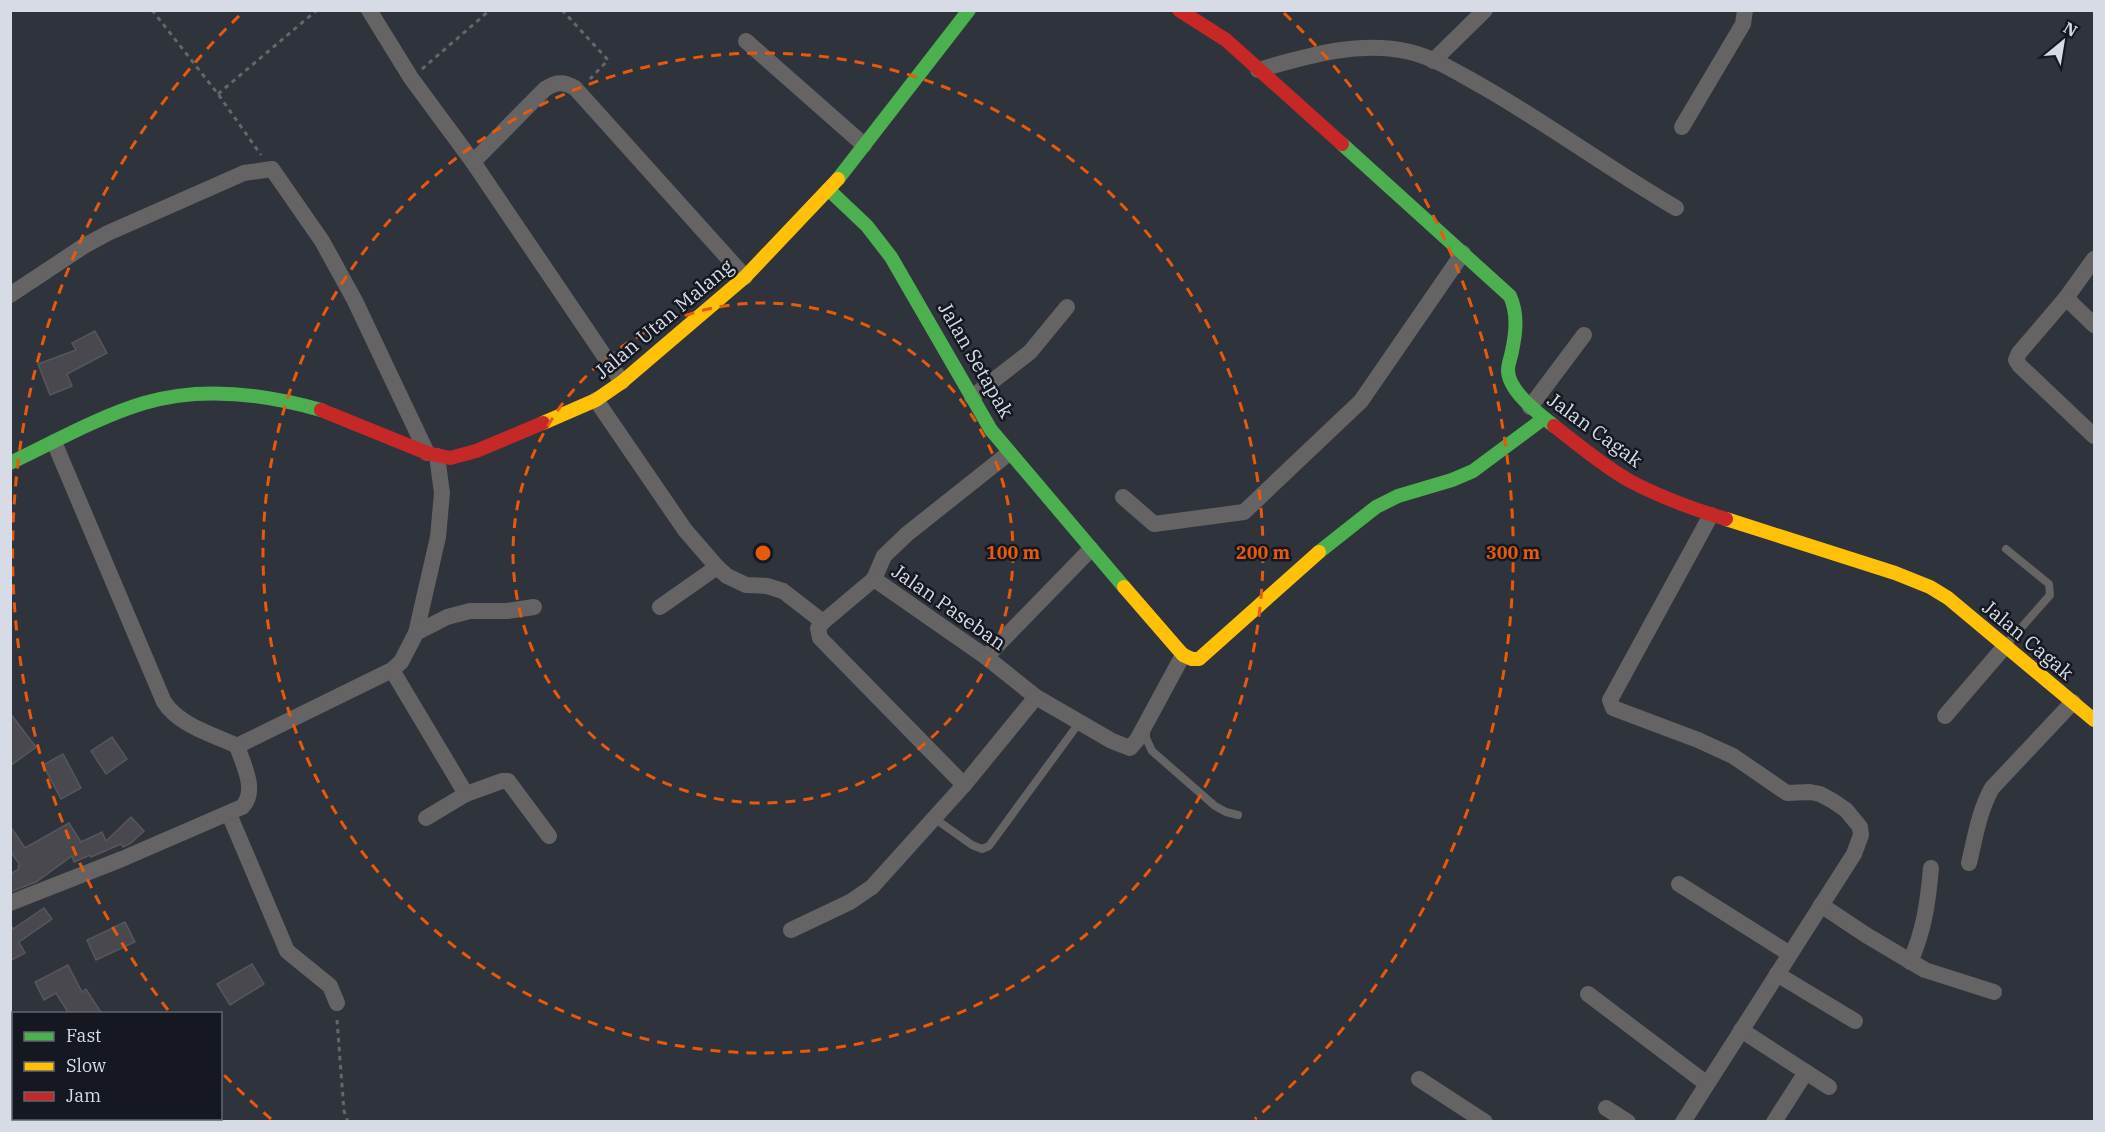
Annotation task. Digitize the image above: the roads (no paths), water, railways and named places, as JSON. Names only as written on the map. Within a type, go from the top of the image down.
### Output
[{"type":"street","points":[[369,10],[411,78],[473,162],[622,382]]},
{"type":"street","name":"Jalan Utan Malang","points":[[10,463],[103,419],[145,403],[185,396],[224,394],[297,403],[332,413],[432,455],[450,458],[476,451],[596,400],[622,382],[745,277],[829,189],[969,10]]},
{"type":"street","name":"Jalan Cagak","points":[[1179,10],[1226,40],[1510,296],[1513,301],[1515,322],[1508,370],[1511,382],[1530,407],[1543,418],[1629,480],[1675,502],[1912,579],[1948,598],[2094,720]]},
{"type":"street","points":[[1433,61],[1485,10]]},
{"type":"street","points":[[1682,126],[1743,24],[1745,10]]},
{"type":"street","points":[[746,40],[864,145]]},
{"type":"street","points":[[1258,70],[1316,53],[1367,48],[1410,52],[1433,61],[1513,104],[1630,181],[1676,208]]},
{"type":"street","points":[[473,162],[545,89],[555,82],[566,83],[578,92],[745,277]]},
{"type":"street","points":[[10,294],[108,233],[244,173],[272,169],[322,240],[355,301],[432,455],[442,493],[438,537],[416,633],[401,662],[392,670],[237,746]]},
{"type":"street","name":"Jalan Setapak","points":[[829,189],[867,226],[891,257],[991,430],[1183,655]]},
{"type":"street","points":[[1123,497],[1154,524],[1244,512],[1361,401],[1463,253]]},
{"type":"street","points":[[2094,260],[2066,298],[2019,353],[2016,360],[2094,436]]},
{"type":"street","points":[[2066,298],[2094,325]]},
{"type":"street","points":[[972,397],[1030,352],[1067,308]]},
{"type":"street","points":[[1530,407],[1584,335]]},
{"type":"street","points":[[596,400],[685,530],[717,567],[727,576],[746,585],[766,586],[783,591],[823,622],[818,628],[820,638],[964,785]]},
{"type":"street","points":[[1183,655],[1199,659],[1303,564],[1376,507],[1398,496],[1452,480],[1473,471],[1543,418]]},
{"type":"street","points":[[10,903],[229,814],[245,804],[250,793],[237,746],[179,718],[164,702],[54,442]]},
{"type":"street","points":[[874,579],[884,556],[907,534],[1009,453]]},
{"type":"street","points":[[1683,1122],[1859,844],[1861,836],[1860,827],[1855,819],[1846,810],[1820,794],[1787,793],[1733,756],[1698,740],[1613,708],[1610,700],[1711,515]]},
{"type":"street","points":[[986,657],[1091,549]]},
{"type":"street","points":[[660,607],[717,567]]},
{"type":"street","name":"Jalan Paseban","points":[[823,622],[874,579],[986,657],[1036,697],[1112,741],[1130,748],[1147,723],[1183,655]]},
{"type":"street","points":[[416,633],[447,617],[470,611],[534,608]]},
{"type":"street","points":[[1946,716],[2006,645]]},
{"type":"street","points":[[392,670],[466,794]]},
{"type":"street","points":[[791,930],[850,902],[872,887],[964,785],[1036,697]]},
{"type":"street","points":[[1969,863],[1981,813],[1992,788],[2073,702]]},
{"type":"street","points":[[426,818],[466,794],[502,781],[508,782],[549,836]]},
{"type":"street","points":[[229,814],[287,951],[330,986],[336,1003]]},
{"type":"street","points":[[1910,962],[1920,939],[1926,915],[1931,868]]},
{"type":"street","points":[[1679,884],[1790,954]]},
{"type":"street","points":[[1821,905],[1910,962],[1942,976],[1994,993]]},
{"type":"street","points":[[1778,974],[1855,1022]]},
{"type":"street","points":[[1588,994],[1707,1084]]},
{"type":"street","points":[[1741,1030],[1829,1088]]},
{"type":"street","points":[[1774,1122],[1806,1072]]},
{"type":"street","points":[[1419,1079],[1485,1122]]},
{"type":"street","points":[[1606,1108],[1628,1122]]},
{"type":"lane","points":[[2006,549],[2049,584],[2050,589],[2050,595],[2006,645]]},
{"type":"lane","points":[[934,818],[972,845],[982,849],[989,846],[1079,723]]},
{"type":"lane","points":[[1147,723],[1146,738],[1152,751],[1215,806],[1238,815]]}]
